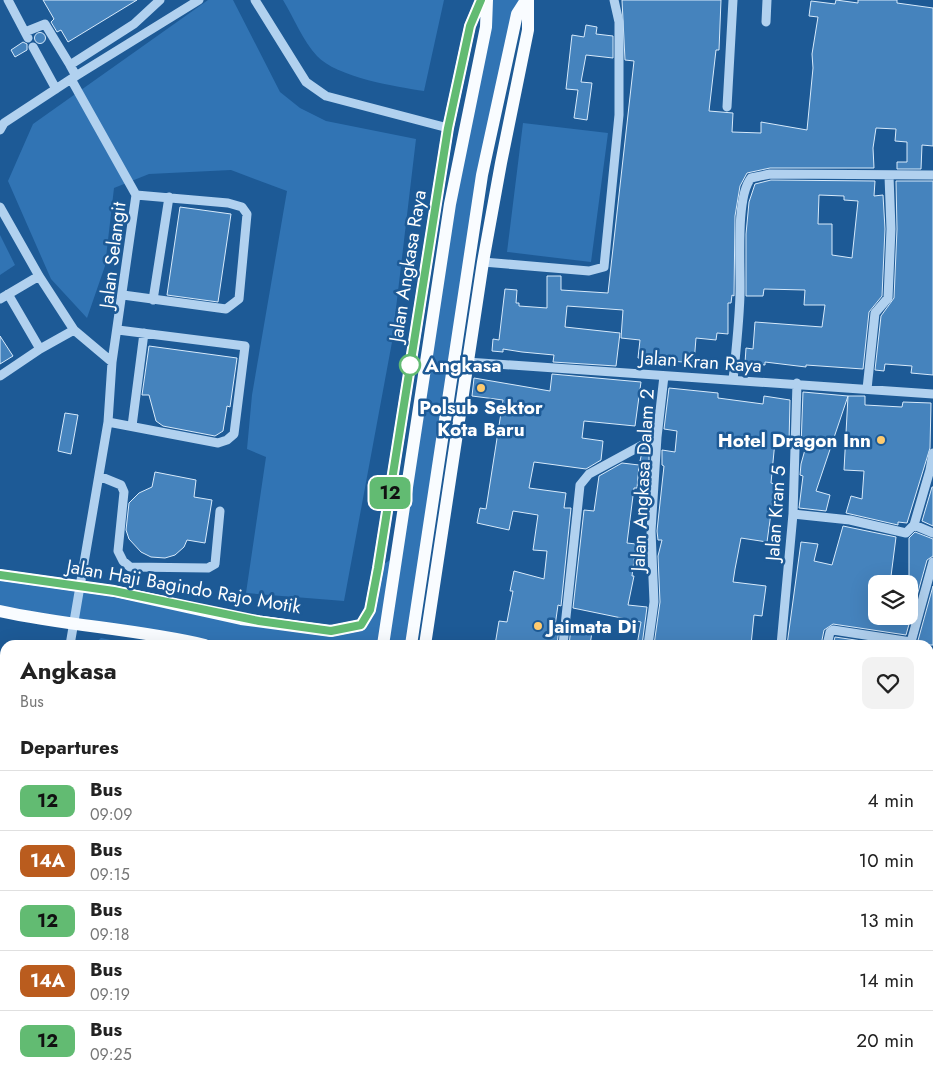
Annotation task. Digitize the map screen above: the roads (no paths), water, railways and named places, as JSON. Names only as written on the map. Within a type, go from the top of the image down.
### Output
[{"type":"main road","name":"Jalan Angkasa Raya","points":[[331,631],[361,625],[370,610],[448,128],[470,26],[481,0]]},
{"type":"main road","name":"Jalan Angkasa Raya","points":[[384,640],[450,204],[486,27],[487,0]]},
{"type":"main road","points":[[427,640],[483,262],[500,163],[528,30],[527,0]]},
{"type":"main road","points":[[412,640],[432,491],[482,175],[517,14],[527,0]]},
{"type":"main road","points":[[432,491],[451,476]]},
{"type":"main road","points":[[392,483],[403,508]]},
{"type":"main road","points":[[378,568],[396,556]]},
{"type":"main road","name":"Jalan Haji Bagindo Rajo Motik","points":[[0,575],[80,586],[241,618],[331,631]]},
{"type":"main road","points":[[0,611],[186,640]]},
{"type":"street","name":"Jalan Selangit","points":[[8,0],[27,35],[45,24],[70,65],[73,77],[136,196],[124,295],[112,362],[108,422],[71,640]]},
{"type":"street","points":[[70,65],[134,24],[160,0]]},
{"type":"street","points":[[0,130],[4,123],[73,77],[199,0]]},
{"type":"street","points":[[255,0],[306,82],[326,96],[448,128]]},
{"type":"street","points":[[483,262],[589,272],[604,267],[619,115],[619,22],[614,0]]},
{"type":"street","points":[[727,108],[733,0]]},
{"type":"street","points":[[766,22],[767,0]]},
{"type":"street","points":[[33,46],[56,89]]},
{"type":"street","points":[[733,380],[740,296],[742,202],[746,185],[751,178],[770,174],[933,175]]},
{"type":"street","points":[[867,389],[876,313],[888,298],[891,229],[889,176]]},
{"type":"street","points":[[124,295],[226,309],[239,299],[247,214],[242,207],[228,203],[169,197],[136,196]]},
{"type":"street","points":[[153,300],[169,197]]},
{"type":"street","points":[[0,207],[39,276],[74,330],[112,362]]},
{"type":"street","points":[[39,276],[4,296],[40,349]]},
{"type":"street","points":[[0,376],[40,349],[74,330]]},
{"type":"street","points":[[108,422],[218,443],[227,440],[234,434],[242,370],[244,346],[118,330]]},
{"type":"street","points":[[132,426],[144,333]]},
{"type":"street","name":"Jalan Kran Raya","points":[[467,362],[797,383],[933,394]]},
{"type":"street","name":"Jalan Angkasa Dalam 2","points":[[649,640],[654,602],[651,531],[657,437],[664,376]]},
{"type":"street","name":"Jalan Kran 5","points":[[781,640],[793,514],[797,383]]},
{"type":"street","points":[[564,640],[580,485],[589,474],[657,437]]},
{"type":"street","points":[[793,514],[850,520],[906,533],[914,526],[933,453]]},
{"type":"street","points":[[99,476],[121,485],[124,492],[118,551],[123,561],[130,567],[208,568],[215,564],[220,511]]},
{"type":"street","points":[[914,526],[933,533]]},
{"type":"street","points":[[913,640],[933,562]]},
{"type":"street","points":[[828,640],[830,632],[833,630],[899,640]]},
{"type":"place","name":"Angkasa","points":[[410,365]]},
{"type":"place","name":"Polsub Sektor Kota Baru","points":[[481,388]]},
{"type":"place","name":"Hotel Dragon Inn","points":[[881,440]]},
{"type":"place","name":"Jaimata Di","points":[[538,626]]}]
